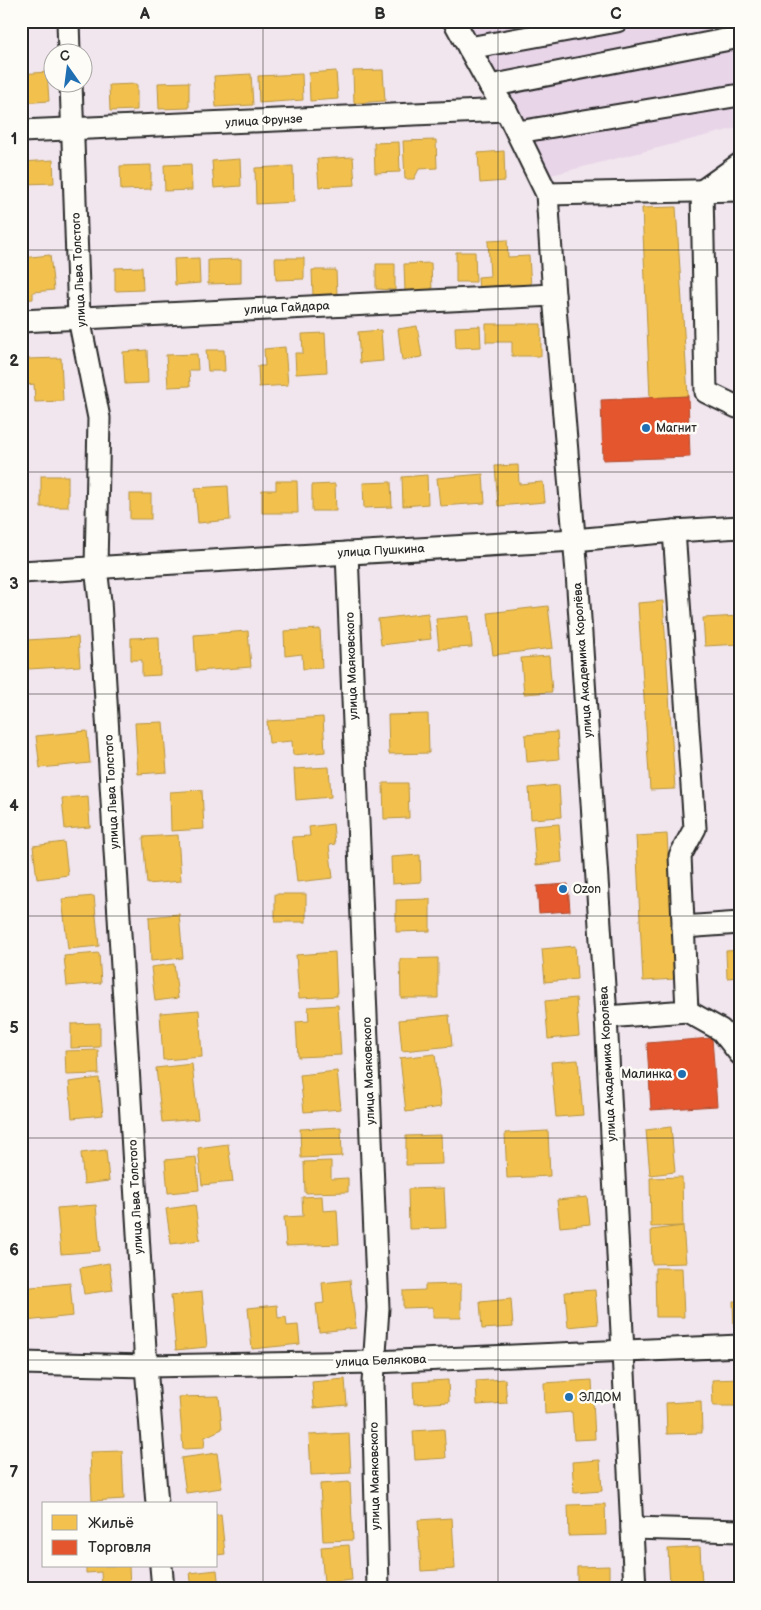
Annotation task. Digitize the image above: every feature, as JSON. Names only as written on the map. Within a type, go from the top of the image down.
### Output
[{"type":"street","points":[[68,21],[69,42]]},
{"type":"street","points":[[454,21],[518,132],[547,194],[740,190]]},
{"type":"street","points":[[470,48],[617,21]]},
{"type":"street","points":[[490,86],[740,38]]},
{"type":"street","name":"улица Льва Толстого","points":[[71,92],[79,318],[99,418],[96,568],[101,611],[156,1502]]},
{"type":"street","points":[[518,132],[740,95]]},
{"type":"street","name":"улица Фрунзе","points":[[21,131],[506,110]]},
{"type":"street","points":[[702,191],[740,164]]},
{"type":"street","points":[[702,191],[706,392],[737,407]]},
{"type":"street","name":"улица Академика Королёва","points":[[547,194],[574,540],[606,1017],[635,1589]]},
{"type":"street","name":"улица Гайдара","points":[[21,321],[554,295]]},
{"type":"street","name":"улица Пушкина","points":[[21,572],[574,540],[740,527]]},
{"type":"street","points":[[674,531],[695,828],[680,856],[687,1011]]},
{"type":"street","name":"улица Маяковского","points":[[347,553],[378,1308],[373,1382],[378,1589]]},
{"type":"street","points":[[683,927],[740,923]]},
{"type":"street","points":[[606,1017],[687,1011],[721,1030],[740,1054]]},
{"type":"street","name":"улица Белякова","points":[[21,1363],[146,1366],[375,1362],[740,1346]]},
{"type":"street","points":[[632,1528],[740,1532]]},
{"type":"street","points":[[161,1568],[163,1589]]},
{"type":"shaded area","points":[[464,21],[740,21],[740,127],[547,176]]},
{"type":"building: Жильё","points":[[383,70],[385,101],[354,103],[353,71]]},
{"type":"building: Жильё","points":[[336,71],[338,99],[310,101],[309,73]]},
{"type":"building: Жильё","points":[[42,72],[42,92],[48,92],[49,101],[21,103],[21,74]]},
{"type":"building: Жильё","points":[[251,74],[253,105],[216,107],[214,76]]},
{"type":"building: Жильё","points":[[302,74],[303,100],[259,103],[258,76]]},
{"type":"building: Жильё","points":[[189,82],[189,108],[159,109],[158,83]]},
{"type":"building: Жильё","points":[[137,84],[137,110],[110,111],[109,85]]},
{"type":"building: Жильё","points":[[436,140],[437,168],[419,169],[414,179],[405,179],[403,141]]},
{"type":"building: Жильё","points":[[399,142],[400,172],[375,173],[374,143]]},
{"type":"building: Жильё","points":[[504,151],[505,181],[480,183],[478,153]]},
{"type":"building: Жильё","points":[[353,157],[355,185],[319,187],[317,159]]},
{"type":"building: Жильё","points":[[240,159],[241,186],[214,188],[212,161]]},
{"type":"building: Жильё","points":[[53,160],[54,183],[24,184],[23,162]]},
{"type":"building: Жильё","points":[[191,164],[192,190],[165,191],[164,165]]},
{"type":"building: Жильё","points":[[151,165],[151,189],[121,190],[120,166]]},
{"type":"building: Жильё","points":[[293,166],[294,202],[256,204],[255,168]]},
{"type":"building: Жильё","points":[[676,207],[688,396],[650,398],[642,208]]},
{"type":"building: Жильё","points":[[507,240],[508,257],[529,256],[531,287],[479,291],[478,277],[490,276],[488,241]]},
{"type":"building: Жильё","points":[[456,252],[475,252],[476,282],[456,282]]},
{"type":"building: Жильё","points":[[50,255],[54,290],[33,292],[33,299],[21,300],[21,258]]},
{"type":"building: Жильё","points":[[199,258],[200,283],[175,285],[174,259]]},
{"type":"building: Жильё","points":[[275,258],[304,258],[304,279],[276,280]]},
{"type":"building: Жильё","points":[[241,259],[241,283],[208,284],[208,260]]},
{"type":"building: Жильё","points":[[431,263],[432,290],[405,291],[404,264]]},
{"type":"building: Жильё","points":[[376,264],[395,264],[395,290],[376,289]]},
{"type":"building: Жильё","points":[[142,267],[143,290],[115,291],[115,268]]},
{"type":"building: Жильё","points":[[312,270],[336,270],[337,295],[313,296]]},
{"type":"building: Жильё","points":[[486,324],[541,324],[541,356],[512,356],[512,342],[486,342]]},
{"type":"building: Жильё","points":[[417,326],[422,357],[402,360],[398,329]]},
{"type":"building: Жильё","points":[[480,326],[481,347],[456,348],[455,327]]},
{"type":"building: Жильё","points":[[381,330],[383,361],[360,363],[358,332]]},
{"type":"building: Жильё","points":[[325,333],[327,372],[296,374],[295,353],[303,353],[302,334]]},
{"type":"building: Жильё","points":[[285,347],[288,385],[259,387],[258,366],[265,366],[264,349]]},
{"type":"building: Жильё","points":[[147,350],[148,383],[125,384],[123,352]]},
{"type":"building: Жильё","points":[[206,350],[224,350],[225,371],[208,371]]},
{"type":"building: Жильё","points":[[197,354],[198,370],[189,370],[190,386],[168,387],[166,355]]},
{"type":"building: Жильё","points":[[61,358],[63,401],[35,402],[34,384],[27,385],[26,359]]},
{"type":"building: Жильё","points":[[518,465],[519,484],[543,482],[545,502],[498,506],[495,466]]},
{"type":"building: Жильё","points":[[483,474],[485,503],[440,506],[437,478]]},
{"type":"building: Жильё","points":[[427,475],[428,504],[403,506],[402,477]]},
{"type":"building: Жильё","points":[[41,476],[68,476],[68,507],[41,507]]},
{"type":"building: Жильё","points":[[276,481],[297,481],[298,513],[262,513],[262,490],[276,490]]},
{"type":"building: Жильё","points":[[391,482],[392,507],[364,508],[363,483]]},
{"type":"building: Жильё","points":[[335,484],[336,511],[312,511],[312,485]]},
{"type":"building: Жильё","points":[[228,486],[230,520],[198,523],[195,488]]},
{"type":"building: Жильё","points":[[130,494],[151,494],[151,519],[130,519]]},
{"type":"building: Жильё","points":[[663,601],[675,789],[650,790],[638,603]]},
{"type":"building: Жильё","points":[[548,606],[553,648],[493,655],[488,613]]},
{"type":"building: Жильё","points":[[428,613],[431,639],[381,645],[378,619]]},
{"type":"building: Жильё","points":[[469,616],[472,647],[439,649],[436,619]]},
{"type":"building: Жильё","points":[[740,616],[740,644],[705,646],[703,618]]},
{"type":"building: Жильё","points":[[320,629],[322,668],[303,669],[302,654],[285,656],[284,631]]},
{"type":"building: Жильё","points":[[248,631],[251,667],[196,671],[194,635]]},
{"type":"building: Жильё","points":[[78,637],[80,666],[28,669],[27,640]]},
{"type":"building: Жильё","points":[[159,637],[160,675],[142,676],[142,660],[131,660],[131,638]]},
{"type":"building: Жильё","points":[[549,656],[552,692],[524,694],[521,658]]},
{"type":"building: Жильё","points":[[428,714],[429,753],[389,754],[388,715]]},
{"type":"building: Жильё","points":[[323,717],[325,752],[293,755],[292,741],[269,743],[267,721]]},
{"type":"building: Жильё","points":[[163,722],[167,772],[138,774],[135,723]]},
{"type":"building: Жильё","points":[[87,731],[90,763],[40,768],[36,736]]},
{"type":"building: Жильё","points":[[557,732],[559,759],[527,762],[525,735]]},
{"type":"building: Жильё","points":[[329,767],[331,797],[296,800],[294,769]]},
{"type":"building: Жильё","points":[[383,783],[408,783],[409,818],[384,819]]},
{"type":"building: Жильё","points":[[559,785],[561,817],[531,819],[529,788]]},
{"type":"building: Жильё","points":[[202,790],[204,829],[171,831],[170,792]]},
{"type":"building: Жильё","points":[[88,796],[90,827],[65,829],[62,798]]},
{"type":"building: Жильё","points":[[333,824],[335,844],[329,845],[333,878],[297,882],[292,837],[310,836],[309,827]]},
{"type":"building: Жильё","points":[[559,824],[562,862],[536,865],[533,826]]},
{"type":"building: Жильё","points":[[667,834],[675,979],[643,981],[636,836]]},
{"type":"building: Жильё","points":[[178,835],[181,881],[147,884],[143,837]]},
{"type":"building: Жильё","points":[[64,842],[68,875],[37,879],[33,846]]},
{"type":"building: Жильё","points":[[420,855],[421,882],[392,884],[391,857]]},
{"type":"building: Жильё","points":[[275,894],[306,894],[306,922],[275,922]]},
{"type":"building: Жильё","points":[[94,896],[99,946],[68,949],[62,899]]},
{"type":"building: Жильё","points":[[430,899],[430,931],[396,932],[396,900]]},
{"type":"building: Жильё","points":[[179,914],[183,958],[151,961],[149,917]]},
{"type":"building: Жильё","points":[[575,946],[577,979],[545,982],[542,949]]},
{"type":"building: Жильё","points":[[740,950],[740,977],[727,978],[726,951]]},
{"type":"building: Жильё","points":[[335,952],[337,996],[299,998],[296,955]]},
{"type":"building: Жильё","points":[[99,953],[101,983],[67,986],[64,956]]},
{"type":"building: Жильё","points":[[438,958],[438,998],[401,998],[400,959]]},
{"type":"building: Жильё","points":[[174,964],[178,998],[155,1001],[151,967]]},
{"type":"building: Жильё","points":[[576,998],[579,1036],[548,1039],[545,1001]]},
{"type":"building: Жильё","points":[[338,1005],[341,1055],[298,1057],[296,1022],[309,1021],[308,1007]]},
{"type":"building: Жильё","points":[[199,1010],[202,1057],[163,1060],[160,1013]]},
{"type":"building: Жильё","points":[[449,1015],[452,1046],[402,1051],[399,1020]]},
{"type":"building: Жильё","points":[[100,1023],[100,1047],[71,1048],[71,1024]]},
{"type":"building: Жильё","points":[[98,1050],[99,1074],[66,1075],[65,1051]]},
{"type":"building: Жильё","points":[[435,1054],[441,1107],[406,1112],[400,1058]]},
{"type":"building: Жильё","points":[[578,1060],[583,1115],[556,1117],[551,1062]]},
{"type":"building: Жильё","points":[[192,1064],[198,1119],[162,1122],[156,1068]]},
{"type":"building: Жильё","points":[[337,1071],[341,1109],[304,1112],[300,1075]]},
{"type":"building: Жильё","points":[[99,1078],[103,1115],[72,1118],[69,1082]]},
{"type":"building: Жильё","points":[[341,1127],[342,1156],[301,1158],[300,1129]]},
{"type":"building: Жильё","points":[[671,1127],[675,1172],[650,1175],[646,1130]]},
{"type":"building: Жильё","points":[[548,1131],[550,1176],[507,1178],[505,1133]]},
{"type":"building: Жильё","points":[[441,1135],[442,1164],[406,1165],[406,1136]]},
{"type":"building: Жильё","points":[[228,1144],[233,1182],[202,1185],[198,1148]]},
{"type":"building: Жильё","points":[[106,1150],[109,1181],[84,1184],[81,1153]]},
{"type":"building: Жильё","points":[[196,1157],[199,1190],[168,1193],[165,1160]]},
{"type":"building: Жильё","points":[[331,1161],[331,1179],[348,1178],[348,1192],[305,1193],[304,1162]]},
{"type":"building: Жильё","points":[[682,1177],[683,1226],[651,1227],[650,1178]]},
{"type":"building: Жильё","points":[[444,1188],[446,1228],[409,1229],[408,1189]]},
{"type":"building: Жильё","points":[[322,1196],[323,1211],[337,1210],[339,1244],[286,1246],[284,1217],[303,1216],[302,1197]]},
{"type":"building: Жильё","points":[[587,1197],[590,1224],[560,1227],[557,1200]]},
{"type":"building: Жильё","points":[[96,1205],[100,1251],[61,1254],[57,1208]]},
{"type":"building: Жильё","points":[[195,1205],[200,1240],[171,1244],[166,1209]]},
{"type":"building: Жильё","points":[[683,1226],[686,1263],[652,1264],[651,1230]]},
{"type":"building: Жильё","points":[[109,1263],[113,1290],[84,1294],[80,1268]]},
{"type":"building: Жильё","points":[[655,1268],[682,1268],[684,1317],[656,1317]]},
{"type":"building: Жильё","points":[[350,1280],[356,1328],[319,1332],[316,1304],[324,1303],[322,1283]]},
{"type":"building: Жильё","points":[[70,1283],[73,1316],[25,1321],[22,1288]]},
{"type":"building: Жильё","points":[[461,1284],[461,1318],[433,1318],[433,1307],[403,1308],[403,1291],[425,1290],[425,1285]]},
{"type":"building: Жильё","points":[[595,1290],[598,1324],[568,1327],[565,1292]]},
{"type":"building: Жильё","points":[[202,1292],[207,1347],[176,1350],[171,1295]]},
{"type":"building: Жильё","points":[[511,1299],[513,1327],[482,1329],[480,1302]]},
{"type":"building: Жильё","points":[[733,1301],[740,1301],[740,1328],[734,1328]]},
{"type":"building: Жильё","points":[[277,1305],[278,1318],[286,1317],[287,1326],[298,1325],[300,1344],[252,1349],[248,1308]]},
{"type":"building: Жильё","points":[[345,1379],[347,1405],[314,1408],[312,1382]]},
{"type":"building: Жильё","points":[[505,1379],[507,1403],[477,1405],[476,1381]]},
{"type":"building: Жильё","points":[[740,1379],[740,1406],[713,1406],[712,1380]]},
{"type":"building: Жильё","points":[[448,1380],[449,1402],[414,1404],[413,1382]]},
{"type":"building: Жильё","name":"ЭЛДОМ","points":[[592,1380],[595,1439],[574,1440],[572,1412],[545,1414],[544,1383]]},
{"type":"building: Жильё","points":[[219,1396],[222,1429],[205,1437],[204,1448],[183,1449],[179,1397]]},
{"type":"building: Жильё","points":[[701,1401],[702,1433],[667,1434],[666,1403]]},
{"type":"building: Жильё","points":[[444,1429],[446,1458],[415,1460],[413,1431]]},
{"type":"building: Жильё","points":[[349,1433],[351,1473],[311,1475],[309,1435]]},
{"type":"building: Жильё","points":[[122,1451],[124,1499],[92,1501],[90,1452]]},
{"type":"building: Жильё","points":[[217,1453],[222,1488],[186,1493],[181,1458]]},
{"type":"building: Жильё","points":[[600,1460],[602,1491],[574,1493],[572,1462]]},
{"type":"building: Жильё","points":[[350,1482],[353,1540],[323,1541],[320,1484]]},
{"type":"building: Жильё","points":[[605,1504],[606,1535],[569,1536],[568,1505]]},
{"type":"building: Жильё","points":[[221,1514],[225,1554],[218,1555],[218,1515]]},
{"type":"building: Жильё","points":[[452,1518],[455,1569],[421,1571],[418,1520]]},
{"type":"building: Жильё","points":[[349,1545],[352,1580],[324,1583],[321,1547]]},
{"type":"building: Жильё","points":[[700,1547],[702,1585],[670,1587],[668,1549]]},
{"type":"building: Жильё","points":[[609,1566],[609,1589],[577,1589],[577,1567]]},
{"type":"building: Жильё","points":[[86,1568],[129,1568],[130,1589],[102,1589],[101,1572],[86,1573]]},
{"type":"building: Жильё","points":[[217,1570],[219,1589],[192,1589],[190,1573]]},
{"type":"building: Жильё","points":[[463,1586],[463,1589],[421,1589],[421,1588]]},
{"type":"building: Торговля","name":"Магнит","points":[[688,396],[690,457],[603,460],[601,400]]},
{"type":"building: Торговля","points":[[568,884],[570,911],[539,913],[537,886]]},
{"type":"building: Торговля","name":"Малинка","points":[[712,1038],[717,1106],[651,1110],[647,1043]]},
{"type":"place","name":"Магнит","points":[[646,428]]},
{"type":"place","name":"Ozon","points":[[563,889]]},
{"type":"place","name":"Малинка","points":[[682,1074]]},
{"type":"place","name":"ЭЛДОМ","points":[[569,1397]]}]
